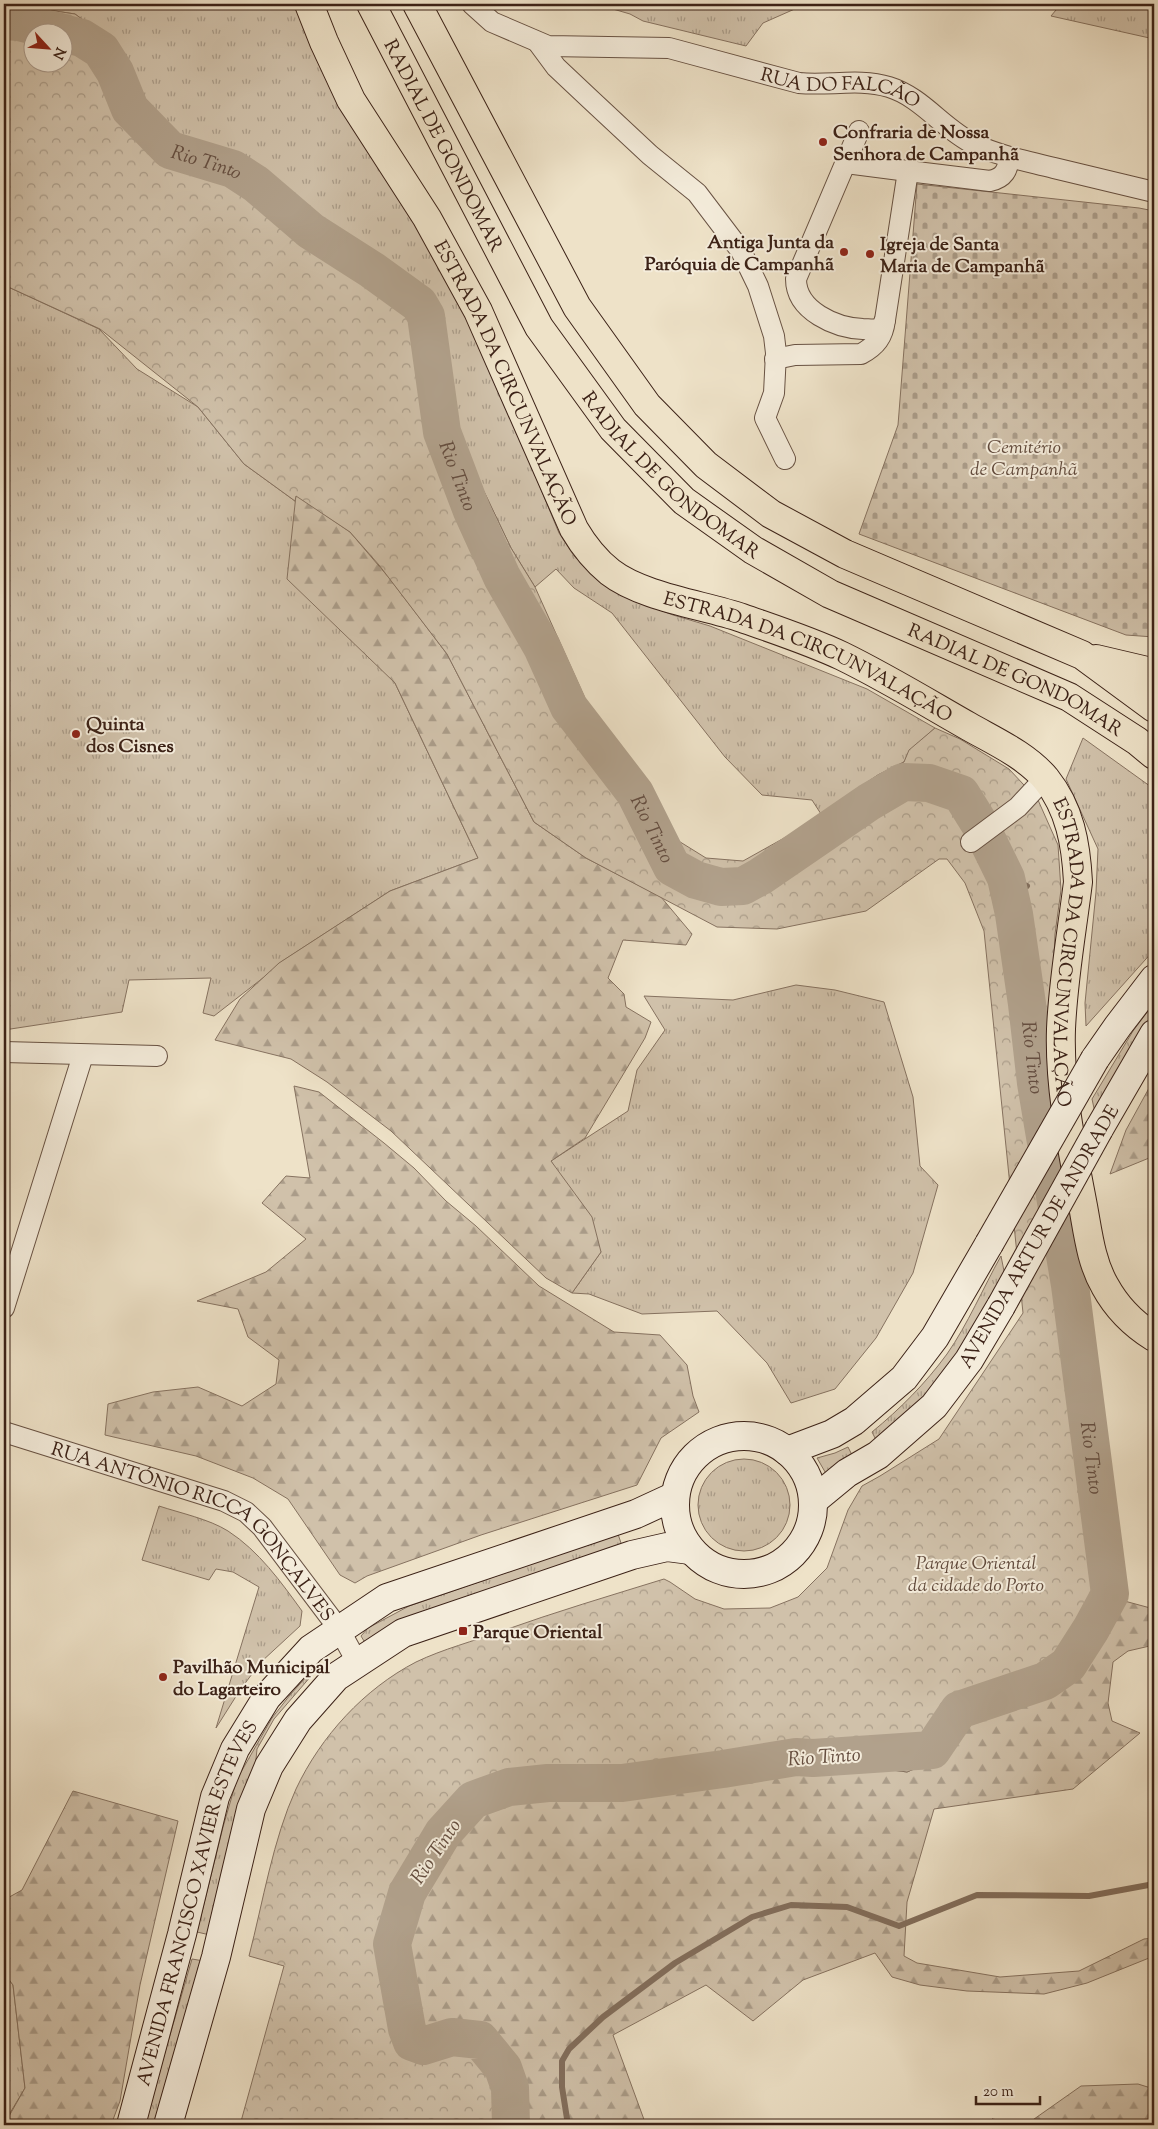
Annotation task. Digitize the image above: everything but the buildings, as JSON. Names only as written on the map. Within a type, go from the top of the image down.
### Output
[{"type":"main road","name":"ESTRADA DA CIRCUNVALAÇÃO","points":[[309,4],[327,50],[351,100],[427,218],[478,312],[574,529],[584,546],[597,561],[612,574],[631,584],[740,617],[841,656],[889,680],[1018,755],[1045,778],[1066,812],[1073,832],[1077,858],[1078,882],[1062,1011],[1061,1056],[1072,1148],[1093,1258],[1104,1284],[1118,1306],[1136,1326],[1154,1337]]},
{"type":"main road","name":"RADIAL DE GONDOMAR","points":[[371,4],[538,327],[613,429],[684,501],[753,550],[830,594],[1069,697],[1137,741],[1154,756]]},
{"type":"main road","name":"RADIAL DE GONDOMAR","points":[[417,4],[577,307],[647,405],[706,465],[771,514],[845,554],[1082,655],[1154,708]]},
{"type":"main road","points":[[1082,655],[1154,675]]},
{"type":"main road","name":"AVENIDA ARTUR DE ANDRADE","points":[[787,1451],[832,1434],[854,1421],[904,1378],[935,1337],[1095,1059],[1154,979]]},
{"type":"main road","name":"AVENIDA ARTUR DE ANDRADE","points":[[813,1500],[847,1473],[878,1455],[934,1406],[969,1360],[1154,1034]]},
{"type":"main road","points":[[748,1436],[769,1440],[787,1451],[800,1464],[809,1482],[813,1500],[811,1522],[803,1542],[788,1559],[770,1570],[748,1575],[727,1573],[707,1565],[690,1550],[680,1534],[675,1515],[675,1496],[681,1476],[692,1459],[709,1446],[728,1438],[748,1436]]},
{"type":"main road","name":"AVENIDA FRANCISCO XAVIER ESTEVES","points":[[131,2125],[182,1934],[215,1797],[235,1749],[268,1697],[311,1649],[387,1598],[636,1514],[675,1496]]},
{"type":"main road","name":"AVENIDA FRANCISCO XAVIER ESTEVES","points":[[168,2125],[216,1957],[251,1809],[269,1766],[298,1720],[336,1677],[403,1632],[632,1555],[667,1547],[690,1550]]},
{"type":"street","points":[[472,4],[492,22],[539,44],[551,61],[576,86],[650,154],[697,193],[741,252],[758,286],[774,336],[776,359],[773,399],[765,418],[786,459]]},
{"type":"street","name":"RUA DO FALCÃO","points":[[539,44],[571,48],[669,48],[799,83],[859,82],[889,87],[915,100],[959,136],[1009,157],[1154,192]]},
{"type":"street","points":[[859,131],[797,275],[796,284],[808,306],[834,324],[849,328],[876,330],[881,327],[885,320]]},
{"type":"street","points":[[846,163],[990,182],[1000,178],[1008,170],[1009,157]]},
{"type":"street","points":[[776,359],[795,355],[861,354],[871,349],[879,340],[884,331],[908,171]]},
{"type":"street","points":[[971,842],[1005,818],[1045,778]]},
{"type":"street","points":[[4,1052],[157,1056]]},
{"type":"street","points":[[4,1308],[83,1055]]},
{"type":"street","name":"RUA ANTÓNIO RICCA GONÇALVES","points":[[4,1432],[224,1501],[246,1512],[262,1526],[339,1629],[357,1662]]},
{"type":"green space","points":[[8,4],[299,4],[462,307],[498,385],[559,533],[574,556],[596,576],[636,601],[710,626],[867,689],[935,728],[910,750],[904,762],[878,775],[821,814],[812,800],[762,795],[725,757],[612,613],[574,588],[556,569],[535,587],[511,548],[455,431],[434,301],[318,223],[244,160],[182,141],[141,94],[121,48],[75,14],[22,6],[6,6]]},
{"type":"green space","points":[[596,4],[806,4],[763,23],[746,46],[643,21],[630,14]]},
{"type":"green space","points":[[1061,4],[1154,4],[1154,39],[1051,16]]},
{"type":"green space","name":"Parque Oriental da cidade do Porto","points":[[22,6],[75,14],[121,48],[141,94],[182,141],[244,160],[318,223],[434,301],[455,431],[511,548],[535,587],[606,745],[657,803],[677,840],[706,858],[743,861],[811,823],[852,792],[878,775],[904,762],[909,750],[935,728],[960,739],[1009,769],[1038,800],[1058,845],[1061,890],[1055,934],[1052,1001],[1071,1263],[1117,1599],[1077,1665],[1051,1687],[963,1719],[935,1760],[907,1772],[843,1763],[801,1766],[770,1773],[661,1787],[596,1793],[535,1793],[488,1806],[462,1825],[436,1858],[404,1934],[417,1982],[419,2015],[426,2032],[447,2028],[479,2030],[506,2060],[515,2085],[518,2125],[240,2125],[284,1966],[249,1956],[269,1871],[288,1808],[306,1769],[331,1733],[346,1716],[379,1686],[397,1673],[426,1657],[542,1617],[664,1579],[695,1599],[724,1609],[770,1608],[798,1597],[827,1568],[848,1510],[862,1486],[939,1439],[1023,1313],[984,931],[965,883],[947,859],[939,859],[866,911],[777,929],[717,927],[586,858],[534,822],[447,654],[379,565],[350,532],[296,496],[295,501],[244,464],[198,407],[100,329],[4,285],[4,7]]},
{"type":"green space","name":"Cemitério de Campanhã","points":[[917,184],[1154,211],[1154,637],[1126,635],[859,534],[898,425]]},
{"type":"green space","points":[[4,285],[99,329],[137,369],[198,407],[244,464],[295,501],[395,683],[478,858],[390,891],[281,962],[214,1016],[203,1013],[211,978],[129,980],[122,1012],[4,1030]]},
{"type":"green space","points":[[296,495],[350,532],[390,579],[447,654],[534,822],[586,858],[661,897],[692,934],[686,945],[623,940],[608,978],[624,994],[626,1007],[651,1022],[645,1038],[585,1138],[551,1161],[592,1217],[601,1252],[572,1293],[546,1278],[391,1131],[327,1082],[291,1059],[215,1040],[240,999],[279,963],[390,891],[478,858],[395,683],[287,579]]},
{"type":"green space","points":[[1083,738],[1154,789],[1154,950],[1086,1026],[1085,1003],[1096,892],[1098,849],[1066,779]]},
{"type":"green space","points":[[796,985],[835,990],[884,1002],[913,1097],[920,1166],[938,1185],[913,1273],[876,1338],[835,1389],[791,1403],[767,1363],[717,1311],[642,1314],[589,1294],[572,1293],[601,1252],[551,1161],[628,1111],[637,1070],[665,1030],[644,996],[733,1000]]},
{"type":"green space","points":[[1154,1003],[1154,1023],[1097,1122],[1092,1099],[1133,1031]]},
{"type":"green space","points":[[1154,1079],[1154,1156],[1110,1174],[1126,1130]]},
{"type":"green space","points":[[294,1086],[319,1092],[384,1143],[414,1168],[446,1201],[476,1226],[539,1286],[614,1332],[660,1335],[687,1365],[693,1396],[699,1412],[661,1438],[637,1485],[481,1535],[367,1576],[355,1583],[340,1575],[288,1499],[253,1478],[196,1456],[105,1435],[108,1404],[153,1392],[198,1387],[242,1406],[276,1384],[279,1360],[248,1337],[238,1309],[197,1301],[266,1272],[306,1239],[262,1203],[286,1176],[310,1178]]},
{"type":"green space","points":[[1001,1256],[1005,1276],[938,1387],[877,1442],[872,1432],[912,1396],[947,1354],[969,1318]]},
{"type":"green space","points":[[848,1447],[853,1457],[828,1477],[817,1458]]},
{"type":"green space","points":[[744,1459],[761,1463],[776,1473],[786,1488],[790,1505],[786,1522],[776,1537],[761,1547],[744,1551],[727,1547],[712,1537],[702,1522],[698,1505],[702,1488],[712,1473],[727,1463]]},
{"type":"green space","points":[[159,1506],[212,1523],[239,1539],[260,1557],[302,1611],[300,1626],[261,1662],[240,1690],[216,1728],[259,1587],[233,1572],[216,1569],[209,1580],[142,1560]]},
{"type":"green space","points":[[618,1534],[622,1546],[369,1641],[364,1641],[361,1636],[368,1628],[409,1606]]},
{"type":"green space","points":[[1117,1599],[1154,1609],[1154,1645],[1128,1651],[1113,1662],[1108,1703],[1112,1721],[1140,1733],[1073,1789],[934,1809],[907,1902],[904,1956],[917,1963],[1000,1977],[1079,1971],[1144,1939],[1154,1938],[1154,1956],[1087,1983],[1044,1994],[967,1991],[920,1985],[892,1977],[875,1953],[803,1980],[753,2021],[706,1985],[613,2035],[646,2125],[518,2125],[515,2085],[506,2060],[479,2030],[447,2028],[426,2032],[419,2015],[417,1982],[404,1935],[436,1858],[462,1825],[488,1806],[535,1793],[596,1793],[661,1787],[770,1773],[801,1766],[843,1763],[907,1772],[935,1760],[963,1719],[1046,1689],[1076,1665]]},
{"type":"green space","points":[[316,1666],[318,1668],[274,1719],[257,1749],[254,1779],[210,1935],[197,1932],[237,1779],[272,1718]]},
{"type":"green space","points":[[73,1791],[178,1821],[140,1985],[120,2101],[111,2125],[4,2125],[25,2088],[13,1985],[4,1973],[4,1900],[22,1890]]},
{"type":"green space","points":[[192,1959],[204,1961],[158,2125],[144,2125]]},
{"type":"green space","points":[[4,1973],[13,1985],[25,2088],[4,2123]]},
{"type":"green space","points":[[1138,2084],[1154,2089],[1154,2125],[1005,2125],[992,2119],[1027,2124],[1081,2086]]},
{"type":"green space","points":[[867,2120],[896,2124],[899,2125],[850,2125]]},
{"type":"waterway","name":"Rio Tinto","points":[[4,21],[22,23]]},
{"type":"waterway","name":"Rio Tinto","points":[[72,36],[82,38],[101,50],[115,72],[130,109],[170,150],[233,169],[256,184],[311,231],[372,270],[419,304],[426,316],[442,432],[472,511],[502,577],[542,647],[569,707],[635,793],[672,867],[696,880],[721,887],[743,886],[761,876],[869,802],[903,782],[929,783],[961,794],[979,823],[1006,878],[1014,914],[1036,1083],[1070,1285],[1110,1594],[1068,1665],[1045,1681],[959,1710],[932,1750],[813,1758],[796,1757],[622,1783],[548,1783],[509,1787],[473,1800],[443,1833],[407,1893],[392,1944],[407,2029],[412,2042],[423,2046],[452,2037],[480,2040],[503,2068],[510,2088],[511,2125]]},
{"type":"waterway","points":[[1006,878],[1027,886]]},
{"type":"waterway","points":[[568,2125],[562,2087],[562,2061],[569,2049],[603,2017],[675,1963],[752,1917],[791,1905],[847,1907],[899,1926],[977,1895],[1089,1896],[1154,1884]]},
{"type":"place","name":"Confraria de Nossa Senhora de Campanhã","points":[[823,142]]},
{"type":"place","name":"Antiga Junta da Paróquia de Campanhã","points":[[844,252]]},
{"type":"place","name":"Igreja de Santa Maria de Campanhã","points":[[870,254]]},
{"type":"place","name":"Quinta dos Cisnes","points":[[76,734]]},
{"type":"place","name":"Parque Oriental","points":[[463,1631]]},
{"type":"place","name":"Pavilhão Municipal do Lagarteiro","points":[[163,1677]]}]
